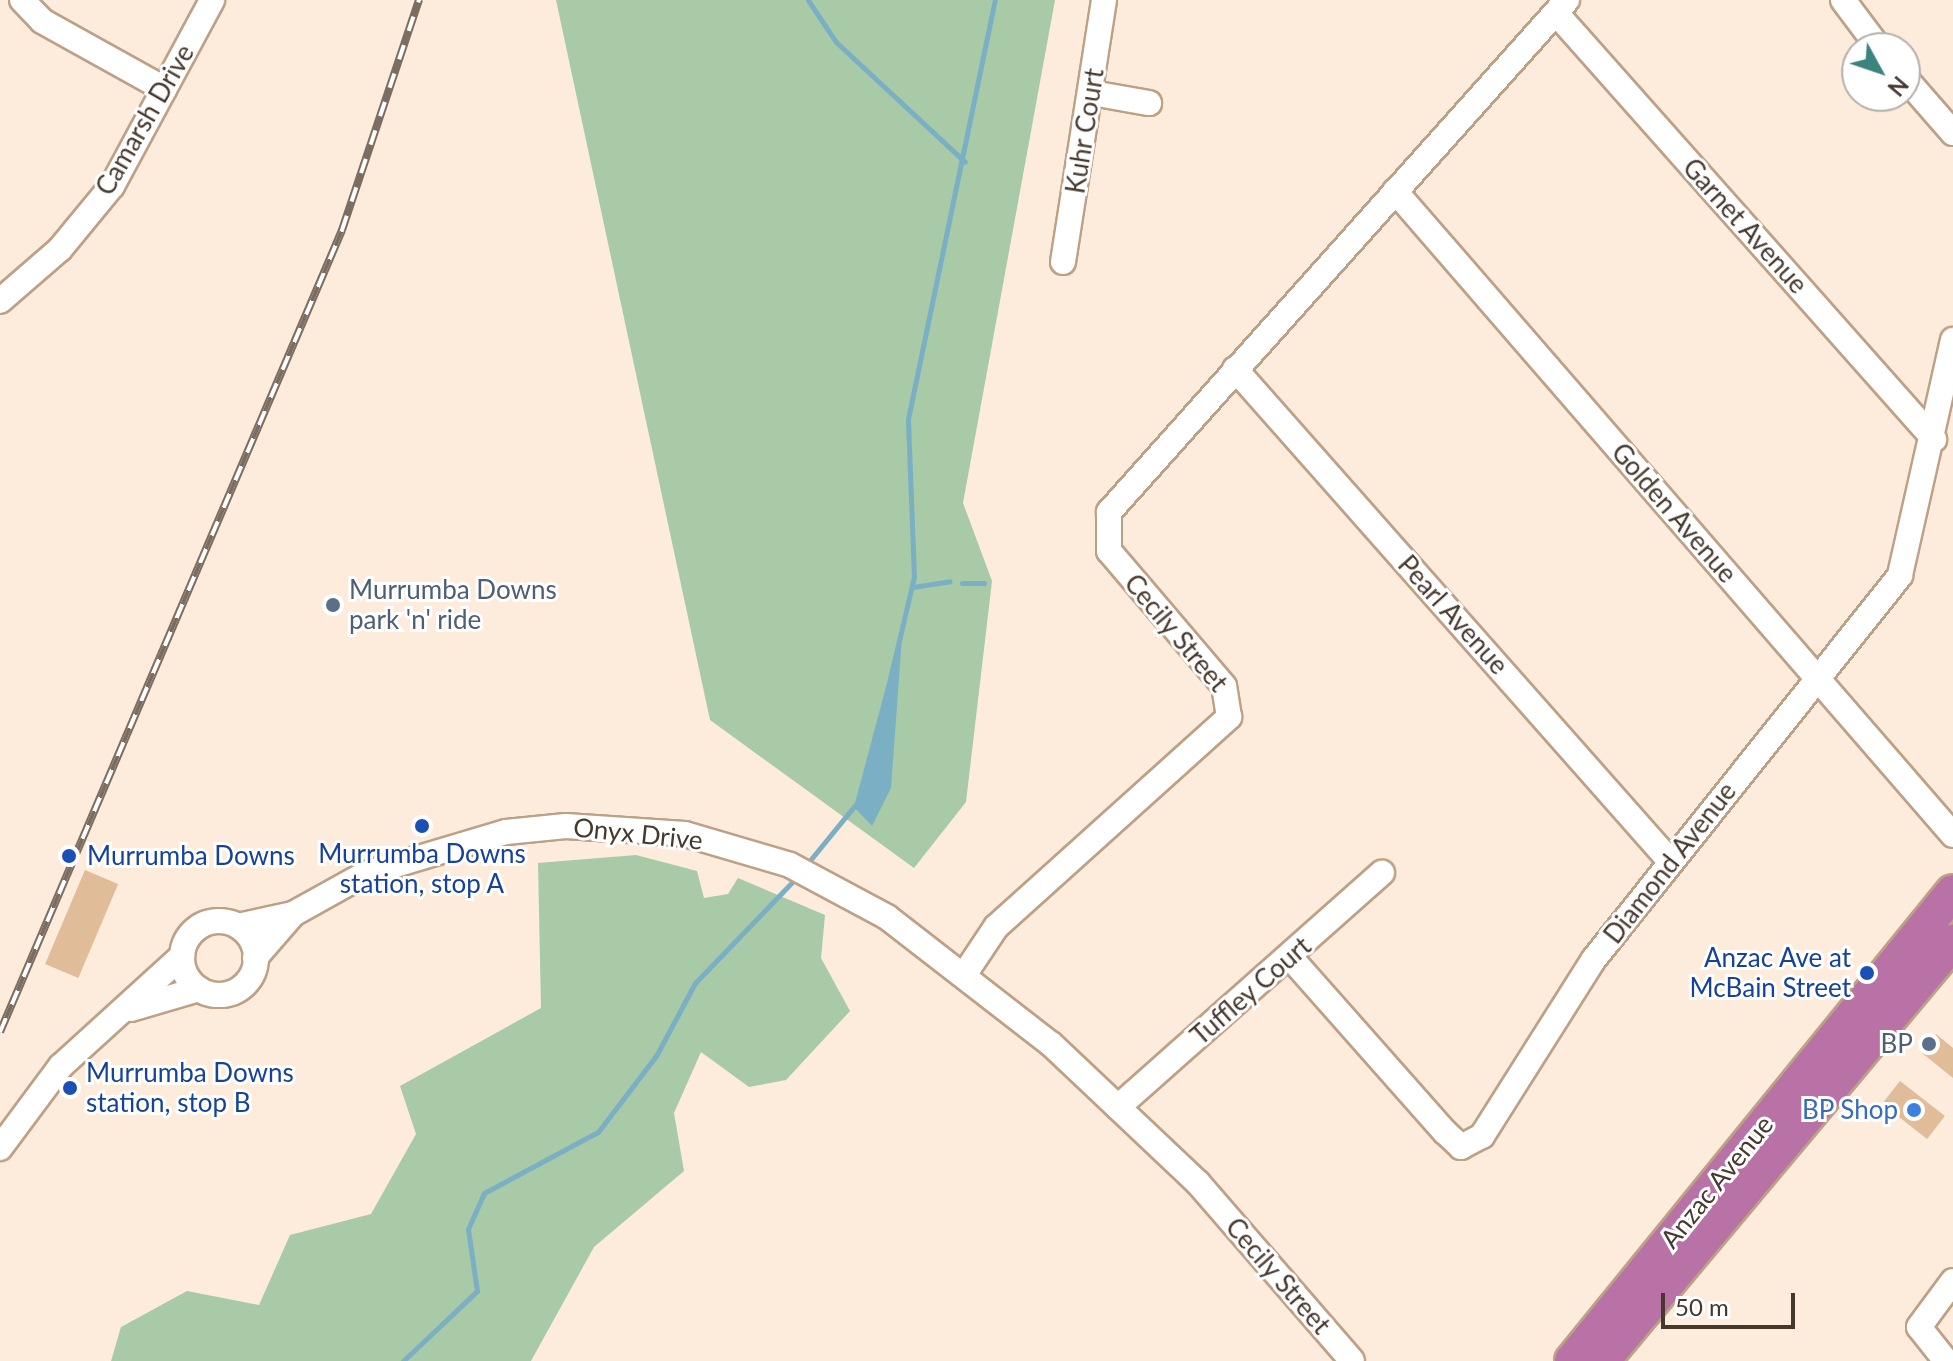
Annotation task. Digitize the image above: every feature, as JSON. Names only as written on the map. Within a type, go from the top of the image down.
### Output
[{"type":"highway","name":"Anzac Avenue","points":[[1572,1361],[1953,892]]},
{"type":"highway","name":"Anzac Avenue","points":[[1602,1361],[1949,951]]},
{"type":"street","points":[[22,0],[42,21],[164,89]]},
{"type":"street","name":"Camarsh Drive","points":[[0,301],[60,249],[112,186],[212,0]]},
{"type":"street","name":"Kuhr Court","points":[[1063,262],[1092,93],[1104,0]]},
{"type":"street","points":[[1843,0],[1867,32]]},
{"type":"street","name":"Cecily Street","points":[[1352,1361],[1277,1268],[1118,1107],[964,975],[996,927],[1229,717],[1224,686],[1116,561],[1105,524],[1117,501],[1561,6]]},
{"type":"street","name":"Garnet Avenue","points":[[1561,6],[1934,439]]},
{"type":"street","points":[[1092,93],[1149,103]]},
{"type":"street","points":[[1921,96],[1953,133]]},
{"type":"street","name":"Golden Avenue","points":[[1395,191],[1953,835]]},
{"type":"street","name":"Diamond Avenue","points":[[1290,957],[1461,1147],[1482,1136],[1594,959],[1900,575],[1934,439],[1953,340]]},
{"type":"street","name":"Pearl Avenue","points":[[1235,369],[1670,861]]},
{"type":"street","name":"Onyx Drive","points":[[238,926],[293,914],[365,874],[506,832],[633,828],[737,847],[848,892],[964,975]]},
{"type":"street","name":"Tuffley Court","points":[[1118,1107],[1382,873]]},
{"type":"street","name":"Onyx Drive","points":[[255,958],[293,914]]},
{"type":"street","points":[[0,1148],[61,1066],[129,1010],[182,956],[201,926],[238,926],[255,958],[241,987],[224,994],[199,989],[129,1010]]},
{"type":"street","points":[[182,956],[199,989]]},
{"type":"street","points":[[1946,1361],[1919,1327],[1953,1281]]},
{"type":"green space","points":[[556,0],[1055,0],[963,503],[992,581],[966,802],[914,868],[710,720]]},
{"type":"green space","points":[[636,855],[697,871],[704,898],[728,894],[738,878],[825,915],[821,958],[850,1011],[786,1080],[749,1087],[701,1052],[674,1113],[684,1171],[594,1247],[531,1361],[111,1361],[121,1327],[187,1291],[259,1305],[290,1235],[371,1214],[416,1134],[400,1086],[541,1008],[538,863]]},
{"type":"water","points":[[903,623],[891,788],[872,826],[854,807]]},
{"type":"building","points":[[85,870],[118,884],[78,978],[45,964]]},
{"type":"building","points":[[1936,1034],[1953,1048],[1953,1078],[1922,1053]]},
{"type":"building","name":"BP Shop","points":[[1900,1081],[1945,1116],[1927,1139],[1882,1104]]},
{"type":"waterway","points":[[808,0],[836,42],[965,162]]},
{"type":"waterway","points":[[890,679],[914,577],[908,419],[995,0]]},
{"type":"waterway","points":[[913,587],[950,581]]},
{"type":"waterway","points":[[962,583],[984,583]]},
{"type":"waterway","points":[[807,864],[856,804]]},
{"type":"waterway","points":[[403,1361],[477,1291],[468,1229],[484,1193],[598,1132],[656,1056],[695,983],[796,878]]},
{"type":"railway","points":[[0,1032],[342,230],[419,0]]},
{"type":"place","name":"Murrumba Downs park 'n' ride","points":[[333,605]]},
{"type":"place","name":"Murrumba Downs station, stop A","points":[[422,826]]},
{"type":"place","name":"Murrumba Downs","points":[[69,856]]},
{"type":"place","name":"Anzac Ave at McBain Street","points":[[1867,973]]},
{"type":"place","name":"BP","points":[[1929,1044]]},
{"type":"place","name":"Murrumba Downs station, stop B","points":[[70,1088]]},
{"type":"place","name":"BP Shop","points":[[1914,1110]]}]
